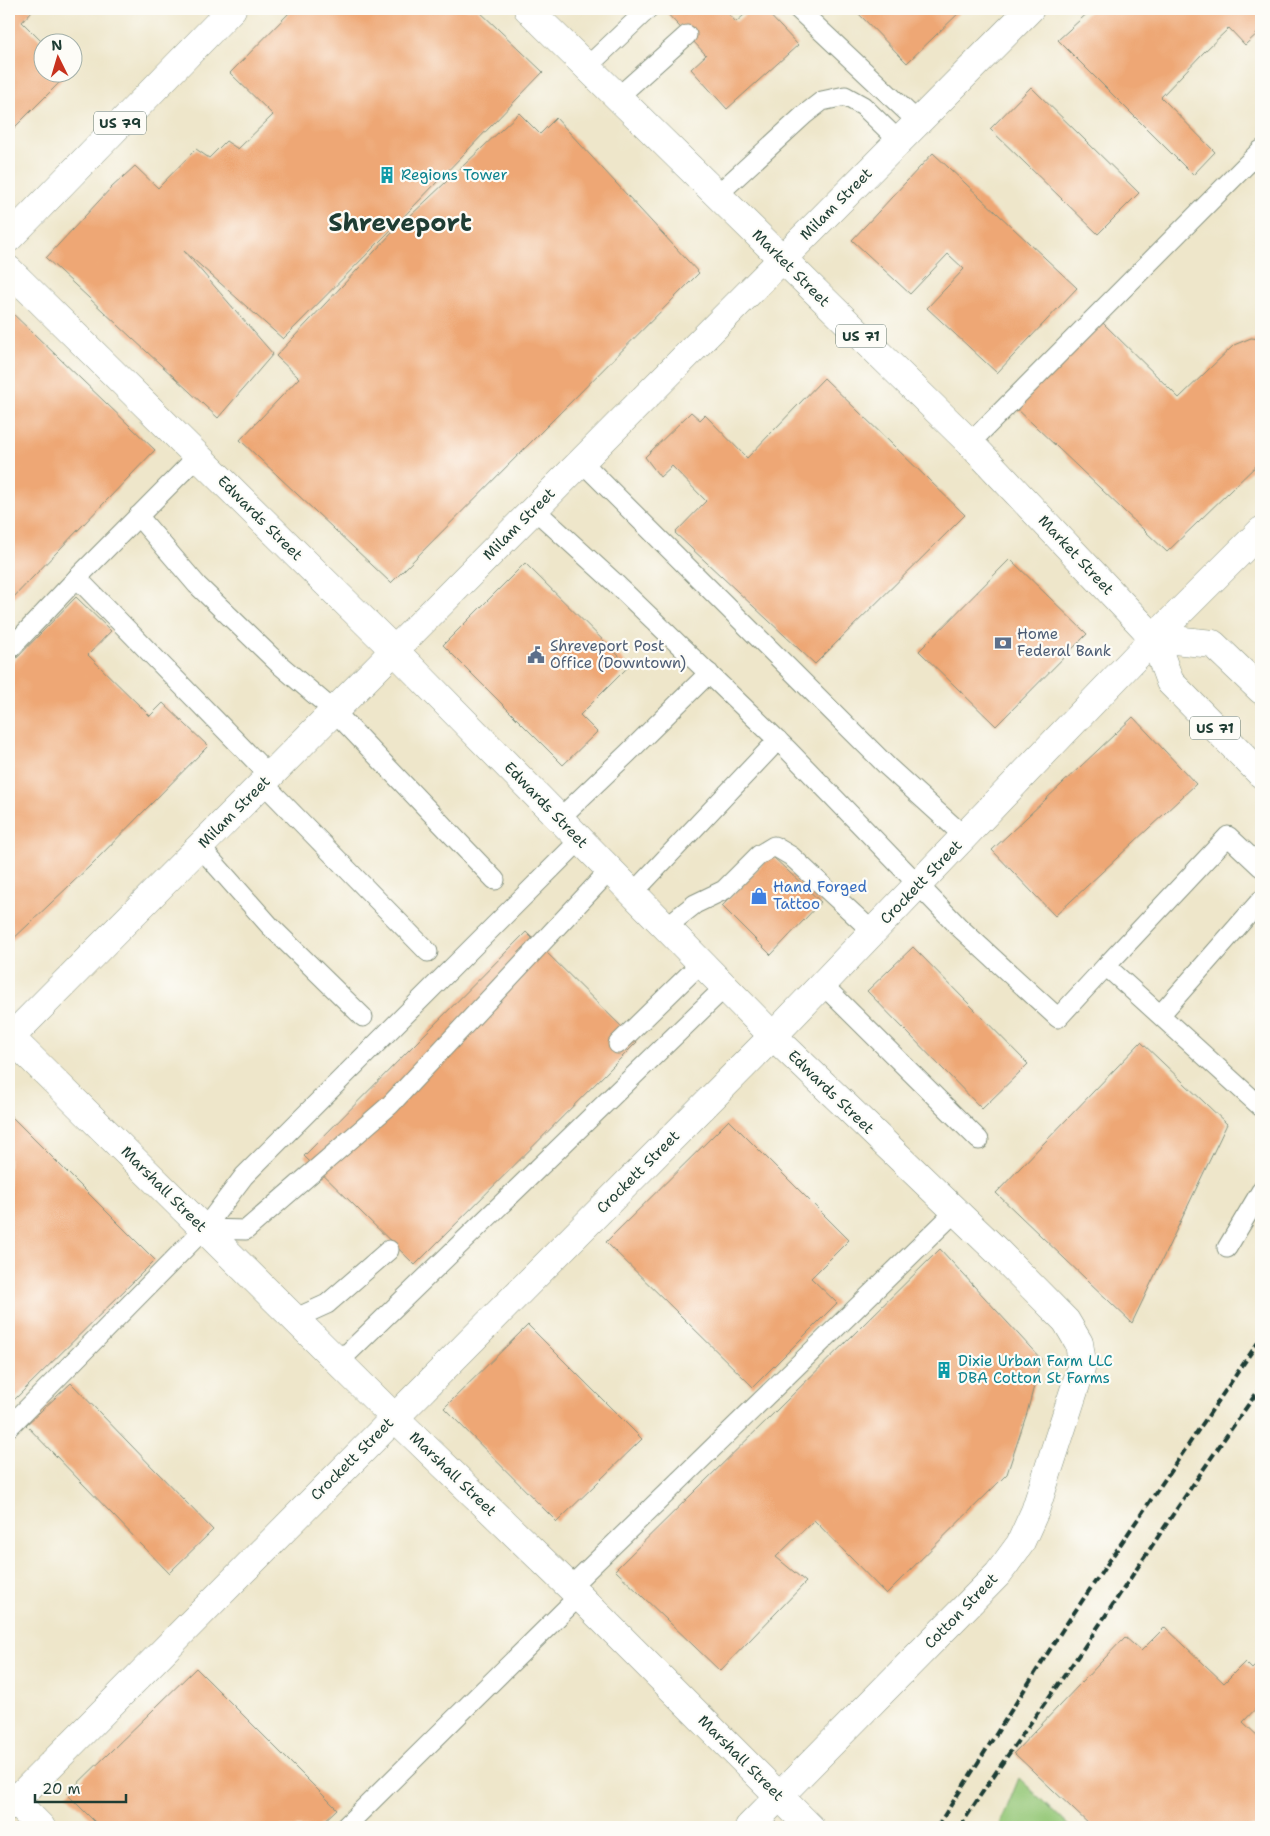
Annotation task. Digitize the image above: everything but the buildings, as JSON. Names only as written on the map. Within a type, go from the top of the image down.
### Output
[{"type":"street","name":"US 79","points":[[9,238],[232,9]]},
{"type":"street","name":"Market Street","points":[[528,9],[970,443],[1154,638],[1170,682],[1261,774]]},
{"type":"street","name":"Milam Street","points":[[9,1038],[1030,9]]},
{"type":"street","name":"Edwards Street","points":[[9,270],[394,650],[773,1036],[956,1211],[1066,1321],[1079,1342]]},
{"type":"street","name":"Crockett Street","points":[[11,1801],[773,1036],[1154,638],[1261,531]]},
{"type":"street","points":[[1154,638],[1213,644],[1261,690]]},
{"type":"street","name":"Marshall Street","points":[[9,1038],[394,1417],[574,1591],[810,1827]]},
{"type":"street","name":"Cotton Street","points":[[749,1827],[998,1574],[1020,1544],[1035,1511],[1081,1369],[1082,1356],[1079,1342]]},
{"type":"street","points":[[11,1801],[41,1827]]},
{"type":"lane","points":[[587,67],[648,9]]},
{"type":"lane","points":[[798,9],[918,122]]},
{"type":"lane","points":[[618,97],[687,34]]},
{"type":"lane","points":[[717,195],[766,149],[822,101],[845,96],[863,106],[899,141]]},
{"type":"lane","points":[[970,443],[1261,150]]},
{"type":"lane","points":[[9,650],[77,578],[198,456]]},
{"type":"lane","points":[[581,461],[888,767],[964,836]]},
{"type":"lane","points":[[534,509],[778,740],[960,928],[1058,1018],[1228,836],[1261,867]]},
{"type":"lane","points":[[138,516],[197,585],[280,666],[334,711],[495,880]]},
{"type":"lane","points":[[77,578],[428,952]]},
{"type":"lane","points":[[560,819],[708,673]]},
{"type":"lane","points":[[633,893],[778,740]]},
{"type":"lane","points":[[9,1427],[204,1229],[244,1176],[580,840]]},
{"type":"lane","points":[[666,927],[695,904],[724,890],[759,855],[774,846],[791,856],[873,932]]},
{"type":"lane","points":[[200,847],[270,926],[363,1017]]},
{"type":"lane","points":[[204,1229],[246,1230],[390,1105],[610,870]]},
{"type":"lane","points":[[1161,1014],[1261,900]]},
{"type":"lane","points":[[618,1044],[701,963]]},
{"type":"lane","points":[[1106,966],[1161,1014],[1261,1107]]},
{"type":"lane","points":[[823,984],[979,1140]]},
{"type":"lane","points":[[333,1356],[348,1353],[725,987]]},
{"type":"lane","points":[[1226,1248],[1261,1191]]},
{"type":"lane","points":[[345,1827],[574,1591],[956,1211]]},
{"type":"lane","points":[[294,1319],[327,1304],[389,1250]]},
{"type":"green space","points":[[1019,1778],[1070,1827],[999,1827]]},
{"type":"railway","points":[[937,1827],[1063,1629],[1261,1338]]},
{"type":"railway","points":[[960,1827],[1261,1387]]},
{"type":"place","name":"Regions Tower","points":[[387,175]]},
{"type":"place","name":"Home Federal Bank","points":[[1003,643]]},
{"type":"place","name":"Shreveport Post Office (Downtown)","points":[[536,655]]},
{"type":"place","name":"Hand Forged Tattoo","points":[[759,896]]},
{"type":"place","name":"Dixie Urban Farm LLC DBA Cotton St Farms","points":[[944,1370]]},
{"type":"district","name":"Shreveport","points":[[400,222]]}]
